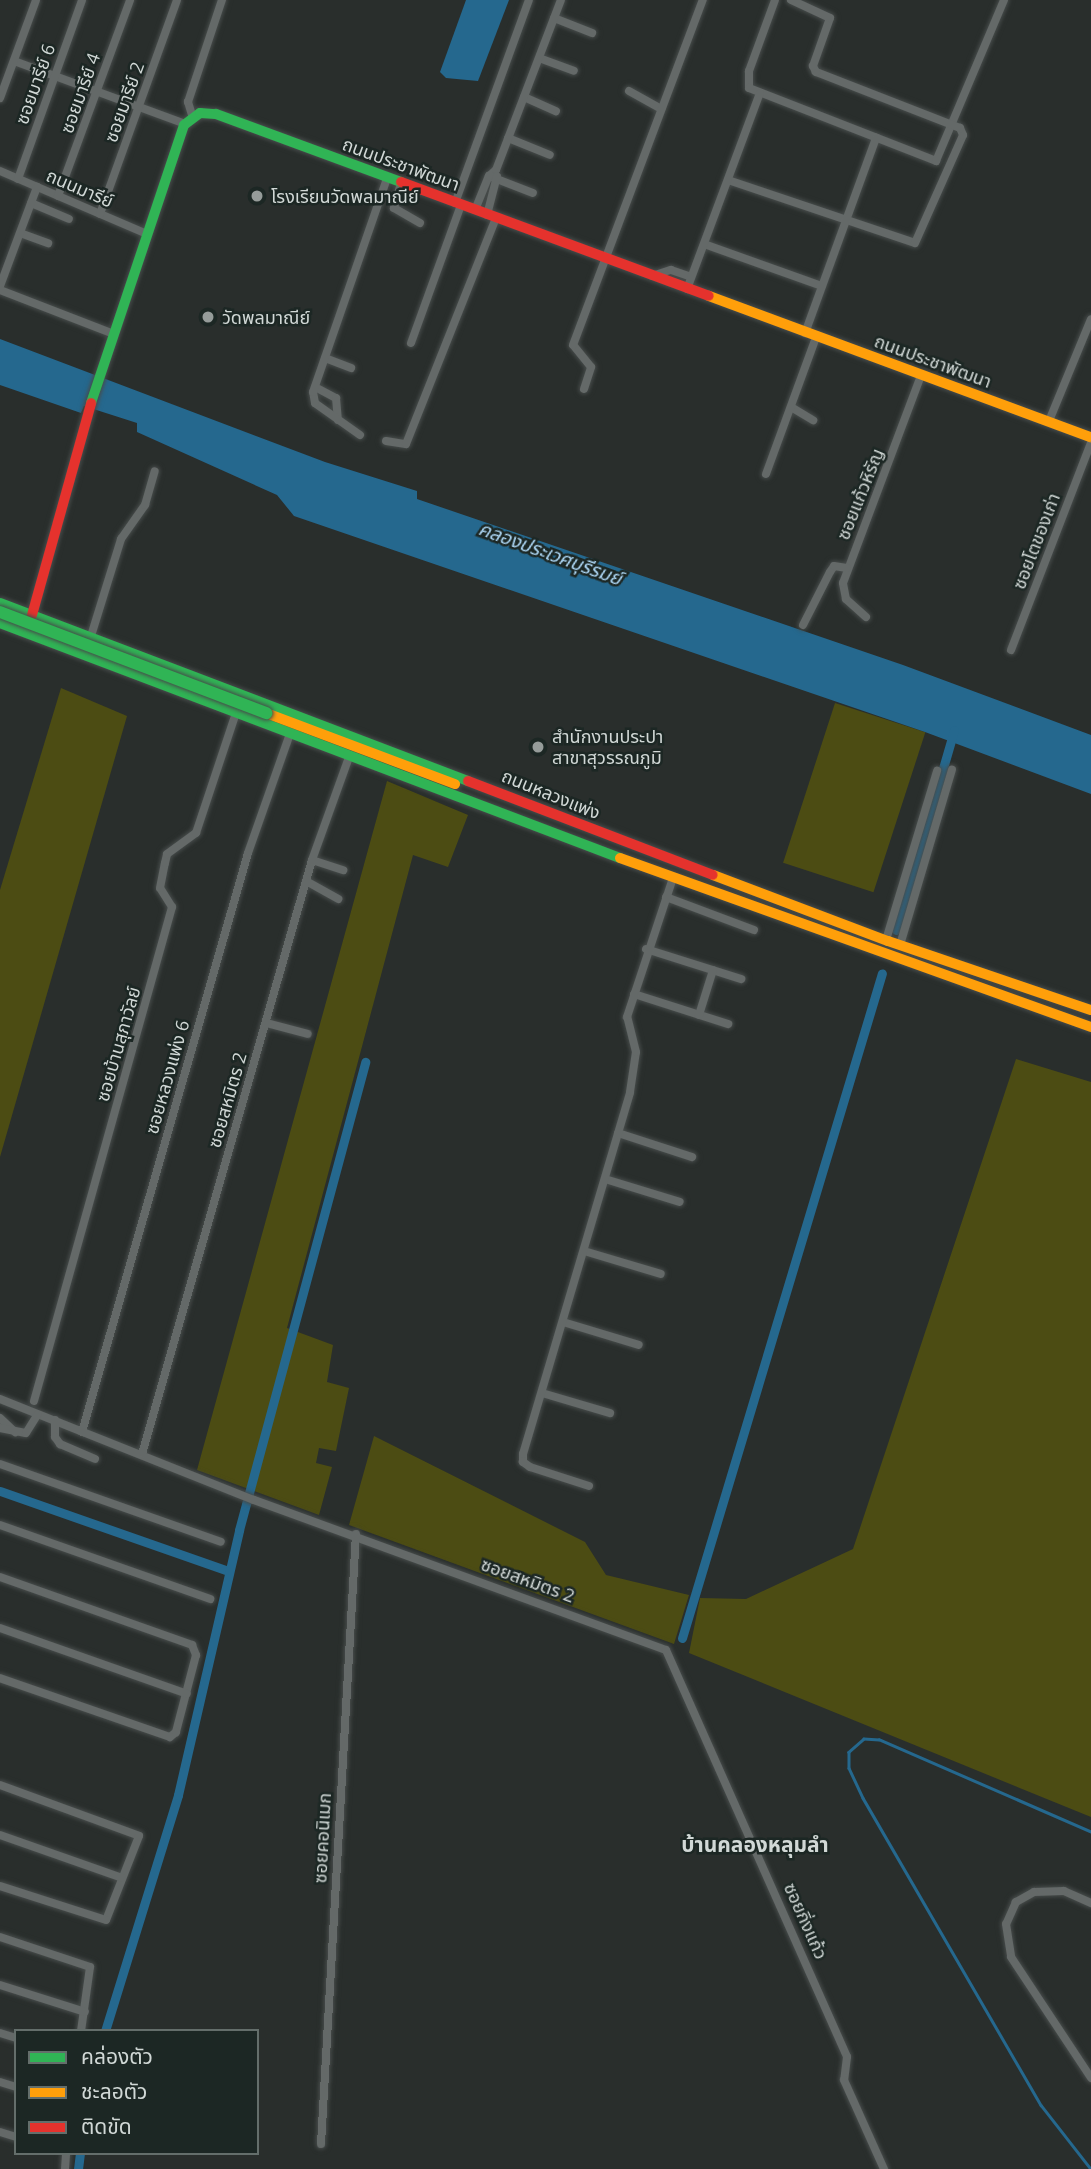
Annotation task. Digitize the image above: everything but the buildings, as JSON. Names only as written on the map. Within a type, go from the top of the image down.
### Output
[{"type":"main road","name":"ถนนประชาพัฒนา","points":[[188,119],[216,114],[603,259],[652,276],[689,283],[811,335],[1091,437]]},
{"type":"main road","points":[[27,632],[80,436],[188,119]]},
{"type":"main road","name":"ถนนหลวงแพ่ง","points":[[0,603],[92,636],[535,809],[886,940],[1091,1010]]},
{"type":"main road","points":[[1,623],[267,713],[535,809]]},
{"type":"main road","name":"ถนนหลวงแพ่ง","points":[[1,623],[673,878],[1091,1027]]},
{"type":"street","points":[[0,98],[36,0]]},
{"type":"street","name":"ซอยมารีย์ 6","points":[[18,179],[82,0]]},
{"type":"street","name":"ซอยมารีย์ 4","points":[[58,197],[130,0]]},
{"type":"street","name":"ซอยมารีย์ 2","points":[[100,214],[177,0]]},
{"type":"street","points":[[14,61],[139,107],[188,119],[188,102],[222,0]]},
{"type":"street","points":[[411,343],[529,0]]},
{"type":"street","points":[[386,441],[406,444],[486,214],[494,175],[561,0]]},
{"type":"street","points":[[584,388],[591,367],[573,345],[603,259],[703,0]]},
{"type":"street","points":[[775,0],[747,78],[749,88],[936,161],[954,126],[1004,0]]},
{"type":"street","points":[[728,180],[904,243],[919,240],[963,135],[954,126],[816,72],[813,66],[830,18],[791,0]]},
{"type":"street","points":[[554,18],[592,33]]},
{"type":"street","points":[[539,58],[574,71]]},
{"type":"street","points":[[629,91],[661,109]]},
{"type":"street","points":[[689,283],[760,93]]},
{"type":"street","points":[[524,97],[556,111]]},
{"type":"street","points":[[508,138],[550,155]]},
{"type":"street","points":[[766,474],[791,407],[822,286],[876,138]]},
{"type":"street","name":"ถนนมารีย์","points":[[0,172],[147,234]]},
{"type":"street","points":[[494,175],[533,193]]},
{"type":"street","points":[[360,435],[313,401],[315,387],[387,178]]},
{"type":"street","points":[[401,183],[394,208],[420,223]]},
{"type":"street","points":[[37,187],[0,288],[114,334]]},
{"type":"street","points":[[32,203],[69,219]]},
{"type":"street","points":[[20,233],[48,243]]},
{"type":"street","points":[[704,244],[822,286]]},
{"type":"street","points":[[0,256],[10,259]]},
{"type":"street","points":[[1049,421],[1091,319]]},
{"type":"street","points":[[325,358],[351,368]]},
{"type":"street","name":"ซอยแก้วหิรัญ","points":[[866,617],[843,593],[847,568],[921,376]]},
{"type":"street","points":[[315,387],[336,398],[338,420]]},
{"type":"street","points":[[791,407],[813,420]]},
{"type":"street","name":"ซอยโตของเก่า","points":[[1011,650],[1091,443]]},
{"type":"street","points":[[92,636],[121,539],[145,505],[155,471]]},
{"type":"street","points":[[803,625],[830,572],[838,566],[847,568]]},
{"type":"street","name":"ซอยบ้านสุภาวัลย์","points":[[34,1401],[172,907],[160,888],[164,863],[167,854],[196,834],[236,713]]},
{"type":"street","name":"ซอยหลวงแพ่ง 6","points":[[82,1432],[248,853],[290,734]]},
{"type":"street","name":"ซอยสหมิตร 2","points":[[142,1454],[312,860],[349,757]]},
{"type":"street","points":[[900,945],[952,770]]},
{"type":"street","points":[[886,940],[937,771]]},
{"type":"street","points":[[312,860],[343,870]]},
{"type":"street","points":[[589,1486],[523,1462],[618,1133],[636,1057],[627,1021],[646,949],[673,878]]},
{"type":"street","points":[[306,881],[338,899]]},
{"type":"street","points":[[666,897],[754,930]]},
{"type":"street","points":[[646,949],[741,979]]},
{"type":"street","points":[[699,1015],[713,970]]},
{"type":"street","points":[[634,994],[728,1024]]},
{"type":"street","points":[[266,1023],[308,1034]]},
{"type":"street","points":[[618,1133],[692,1157]]},
{"type":"street","points":[[605,1179],[680,1202]]},
{"type":"street","points":[[584,1251],[661,1274]]},
{"type":"street","points":[[563,1322],[639,1345]]},
{"type":"street","points":[[542,1393],[610,1413]]},
{"type":"street","name":"ซอยสหมิตร 2","points":[[0,1399],[253,1500],[356,1534],[666,1650]]},
{"type":"street","points":[[0,1428],[29,1432],[38,1414]]},
{"type":"street","points":[[0,1418],[15,1432]]},
{"type":"street","points":[[55,1420],[55,1437],[60,1444],[95,1459]]},
{"type":"street","points":[[0,1464],[221,1542]]},
{"type":"street","points":[[0,1525],[210,1599]]},
{"type":"street","name":"ซอยคอนิเมก","points":[[321,2144],[356,1534]]},
{"type":"street","points":[[0,1577],[192,1645],[196,1655],[176,1732],[167,1737],[0,1678]]},
{"type":"street","points":[[0,1628],[187,1694]]},
{"type":"street","name":"ซอยกิ่งแก้ว","points":[[666,1650],[842,2045],[847,2057],[844,2080],[884,2169]]},
{"type":"street","points":[[0,1785],[137,1832],[139,1836],[106,1920],[0,1886]]},
{"type":"street","points":[[0,1835],[122,1878]]},
{"type":"street","points":[[1091,1903],[1064,1891],[1034,1892],[1016,1902],[1006,1924],[1011,1957],[1091,2078]]},
{"type":"street","points":[[0,1937],[90,1967],[82,2029]]},
{"type":"street","points":[[0,1985],[85,2012]]},
{"type":"shaded area","points":[[61,688],[127,716],[0,1157],[0,890]]},
{"type":"shaded area","points":[[835,703],[925,732],[873,892],[783,863]]},
{"type":"shaded area","points":[[387,781],[468,815],[448,867],[413,855],[287,1328],[333,1345],[327,1382],[349,1388],[336,1451],[319,1448],[316,1463],[332,1467],[319,1515],[197,1470]]},
{"type":"shaded area","points":[[1016,1059],[1091,1082],[1091,1817],[689,1653],[700,1598],[746,1599],[853,1549]]},
{"type":"shaded area","points":[[374,1436],[585,1542],[606,1575],[689,1595],[674,1644],[349,1525]]},
{"type":"water","points":[[466,0],[509,0],[478,81],[446,78],[440,72]]},
{"type":"water","name":"คลองประเวศบุรีรมย์","points":[[0,339],[325,462],[417,491],[417,499],[903,665],[1091,735],[1091,794],[925,732],[294,516],[277,495],[137,432],[137,423],[84,406],[81,413],[0,385]]},
{"type":"waterway","points":[[896,930],[954,730]]},
{"type":"waterway","points":[[682,1638],[882,973]]},
{"type":"waterway","points":[[106,2029],[178,1795],[239,1530],[365,1062]]},
{"type":"waterway","points":[[0,1491],[228,1571]]},
{"type":"waterway","points":[[1091,1832],[879,1740],[864,1739],[849,1752],[849,1768],[863,1798],[1041,2105],[1091,2169]]},
{"type":"waterway","points":[[78,2169],[80,2155]]},
{"type":"traffic: fast","points":[[91,403],[184,125],[200,113],[216,114],[401,182]]},
{"type":"traffic: fast","points":[[0,603],[468,781]]},
{"type":"traffic: fast","points":[[0,612],[266,713]]},
{"type":"traffic: fast","points":[[0,623],[620,858]]},
{"type":"traffic: slow","points":[[709,296],[1091,437]]},
{"type":"traffic: slow","points":[[266,713],[455,784]]},
{"type":"traffic: slow","points":[[620,858],[1091,1027]]},
{"type":"traffic: slow","points":[[713,875],[888,941],[1091,1010]]},
{"type":"traffic: jam","points":[[401,182],[709,296]]},
{"type":"traffic: jam","points":[[32,615],[91,403]]},
{"type":"traffic: jam","points":[[468,781],[713,875]]},
{"type":"place","name":"โรงเรียนวัดพลมาณีย์","points":[[257,196]]},
{"type":"place","name":"วัดพลมาณีย์","points":[[208,317]]},
{"type":"place","name":"สำนักงานประปา สาขาสุวรรณภูมิ","points":[[538,747]]},
{"type":"district","name":"บ้านคลองหลุมลำ","points":[[755,1844]]}]
